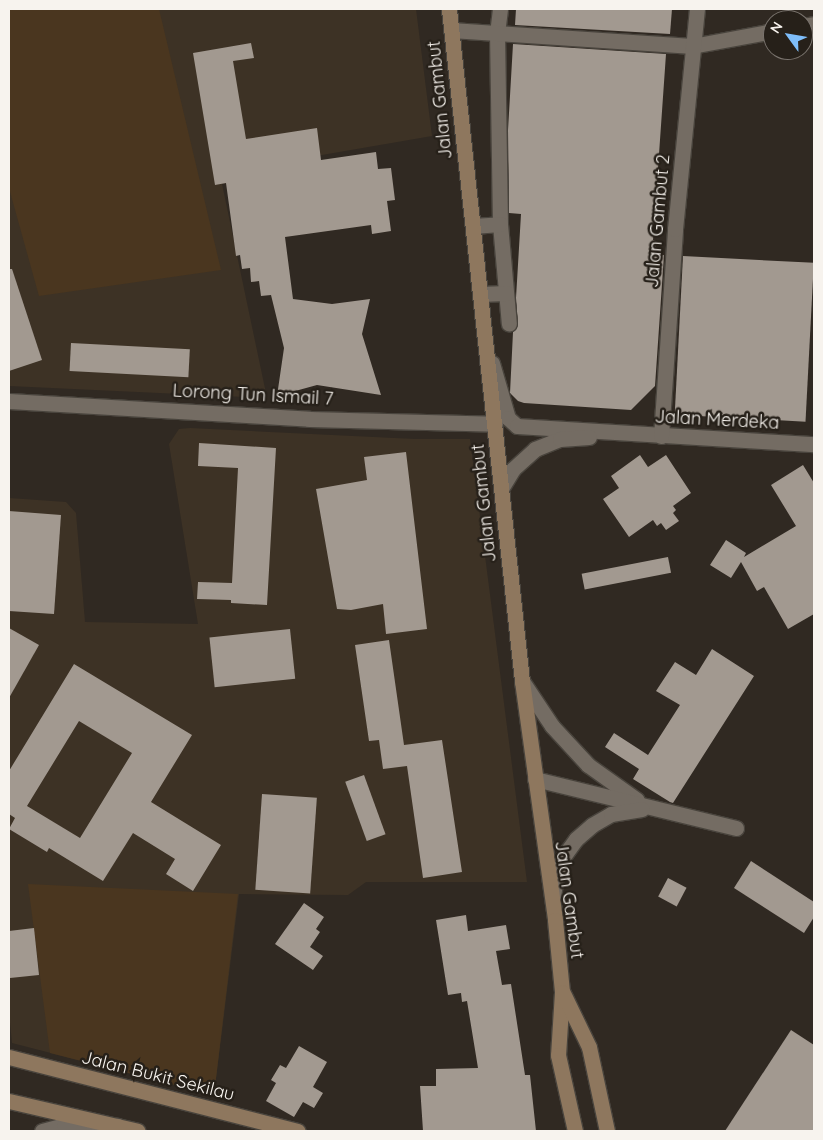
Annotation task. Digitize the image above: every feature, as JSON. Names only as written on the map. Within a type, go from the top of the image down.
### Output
[{"type":"street","name":"Jalan Gambut","points":[[449,9],[522,681],[555,920],[562,992],[558,1055],[575,1131]]},
{"type":"street","points":[[500,9],[497,34],[500,224],[509,324]]},
{"type":"street","name":"Jalan Gambut 2","points":[[661,436],[675,238],[697,9]]},
{"type":"street","points":[[451,30],[692,46],[763,33]]},
{"type":"street","points":[[473,226],[500,224]]},
{"type":"street","points":[[480,294],[506,293]]},
{"type":"street","name":"Jalan Merdeka","points":[[485,343],[508,418],[517,426],[568,428],[618,434],[814,444]]},
{"type":"street","name":"Lorong Tun Ismail 7","points":[[9,401],[309,419],[495,424]]},
{"type":"street","name":"Jalan Merdeka","points":[[501,489],[513,470],[535,449],[560,439],[618,434]]},
{"type":"street","points":[[522,681],[552,726],[588,765],[633,798],[654,809]]},
{"type":"street","points":[[535,779],[736,828]]},
{"type":"street","points":[[555,920],[552,899],[556,877],[564,857],[576,839],[592,825],[611,814],[632,809],[654,809]]},
{"type":"street","name":"Jalan Gambut","points":[[562,992],[589,1047],[607,1131]]},
{"type":"street","name":"Jalan Bukit Sekilau","points":[[9,1058],[298,1131]]},
{"type":"street","points":[[9,1101],[138,1131]]},
{"type":"street","points":[[42,1131],[64,1125],[98,1131],[117,1126]]},
{"type":"shaded area","points":[[9,9],[416,9],[432,136],[264,165],[266,176],[222,184],[267,398],[9,386]]},
{"type":"shaded area","points":[[9,9],[159,9],[221,270],[39,296],[9,188]]},
{"type":"shaded area","points":[[179,429],[415,439],[470,439],[527,882],[366,882],[348,895],[239,894],[214,1095],[12,1043],[9,1013],[9,498],[66,502],[76,513],[85,622],[198,624],[169,444]]},
{"type":"shaded area","points":[[28,884],[238,894],[214,1095],[50,1053]]},
{"type":"building","points":[[516,9],[672,9],[670,34],[515,25]]},
{"type":"building","points":[[251,43],[254,58],[233,61],[246,139],[317,128],[321,160],[376,152],[378,169],[391,168],[395,200],[387,201],[391,231],[372,234],[371,225],[285,237],[293,299],[332,304],[370,299],[362,334],[381,395],[317,385],[277,396],[284,348],[271,295],[261,296],[259,281],[251,282],[250,268],[242,269],[240,255],[236,256],[226,183],[215,185],[193,53]]},
{"type":"building","points":[[513,44],[666,54],[653,240],[656,241],[655,254],[664,255],[655,386],[631,410],[524,403],[518,401],[510,393],[513,332],[518,324],[516,298],[521,214],[509,213],[508,130]]},
{"type":"building","points":[[683,256],[814,263],[805,422],[675,415]]},
{"type":"building","points":[[9,269],[12,269],[42,360],[9,371]]},
{"type":"building","points":[[71,343],[190,349],[188,377],[70,371]]},
{"type":"building","points":[[199,443],[276,448],[267,605],[231,603],[231,600],[197,599],[198,582],[232,583],[238,468],[198,466]]},
{"type":"building","points":[[406,452],[427,629],[386,634],[383,604],[351,610],[337,609],[316,489],[367,480],[364,457]]},
{"type":"building","points":[[640,455],[648,467],[666,455],[691,493],[673,506],[676,510],[673,513],[679,521],[666,530],[661,523],[657,526],[653,520],[629,537],[603,499],[619,488],[611,476]]},
{"type":"building","points":[[803,465],[814,483],[814,614],[788,629],[764,587],[757,591],[741,562],[731,578],[710,565],[726,540],[746,553],[744,557],[796,526],[771,485]]},
{"type":"building","points":[[9,511],[61,515],[54,614],[9,611]]},
{"type":"building","points":[[668,557],[671,573],[585,589],[582,574]]},
{"type":"building","points":[[9,628],[39,645],[9,698]]},
{"type":"building","points":[[290,629],[295,679],[215,687],[209,637]]},
{"type":"building","points":[[389,640],[404,745],[442,740],[462,872],[423,878],[407,766],[383,769],[379,740],[369,741],[355,645]]},
{"type":"building","points":[[712,649],[754,676],[673,803],[633,779],[639,769],[605,747],[614,733],[648,755],[680,705],[656,691],[675,662],[696,675]]},
{"type":"building","points":[[74,664],[192,735],[151,802],[221,845],[193,891],[166,874],[175,859],[133,833],[103,881],[49,848],[47,852],[9,829],[15,818],[9,814],[9,771]],"holes":[[[79,721],[132,753],[80,838],[27,806]]]},
{"type":"building","points":[[364,775],[386,834],[367,841],[345,782]]},
{"type":"building","points":[[262,794],[317,798],[310,894],[255,890]]},
{"type":"building","points":[[751,861],[814,902],[814,917],[804,933],[734,888]]},
{"type":"building","points":[[668,878],[687,888],[677,906],[658,897]]},
{"type":"building","points":[[304,903],[324,917],[316,929],[320,932],[310,947],[323,956],[313,970],[275,944]]},
{"type":"building","points":[[466,915],[468,931],[506,925],[510,949],[496,951],[502,985],[511,984],[525,1075],[530,1075],[536,1131],[423,1131],[420,1086],[436,1086],[436,1069],[478,1068],[467,1001],[462,1002],[461,993],[448,995],[436,920]]},
{"type":"building","points":[[34,928],[39,975],[10,978],[9,931]]},
{"type":"building","points":[[791,1030],[814,1045],[814,1131],[725,1131]]},
{"type":"building","points":[[299,1046],[327,1062],[313,1087],[323,1093],[314,1108],[303,1102],[294,1117],[266,1101],[276,1083],[271,1080],[280,1065],[286,1068]]}]
